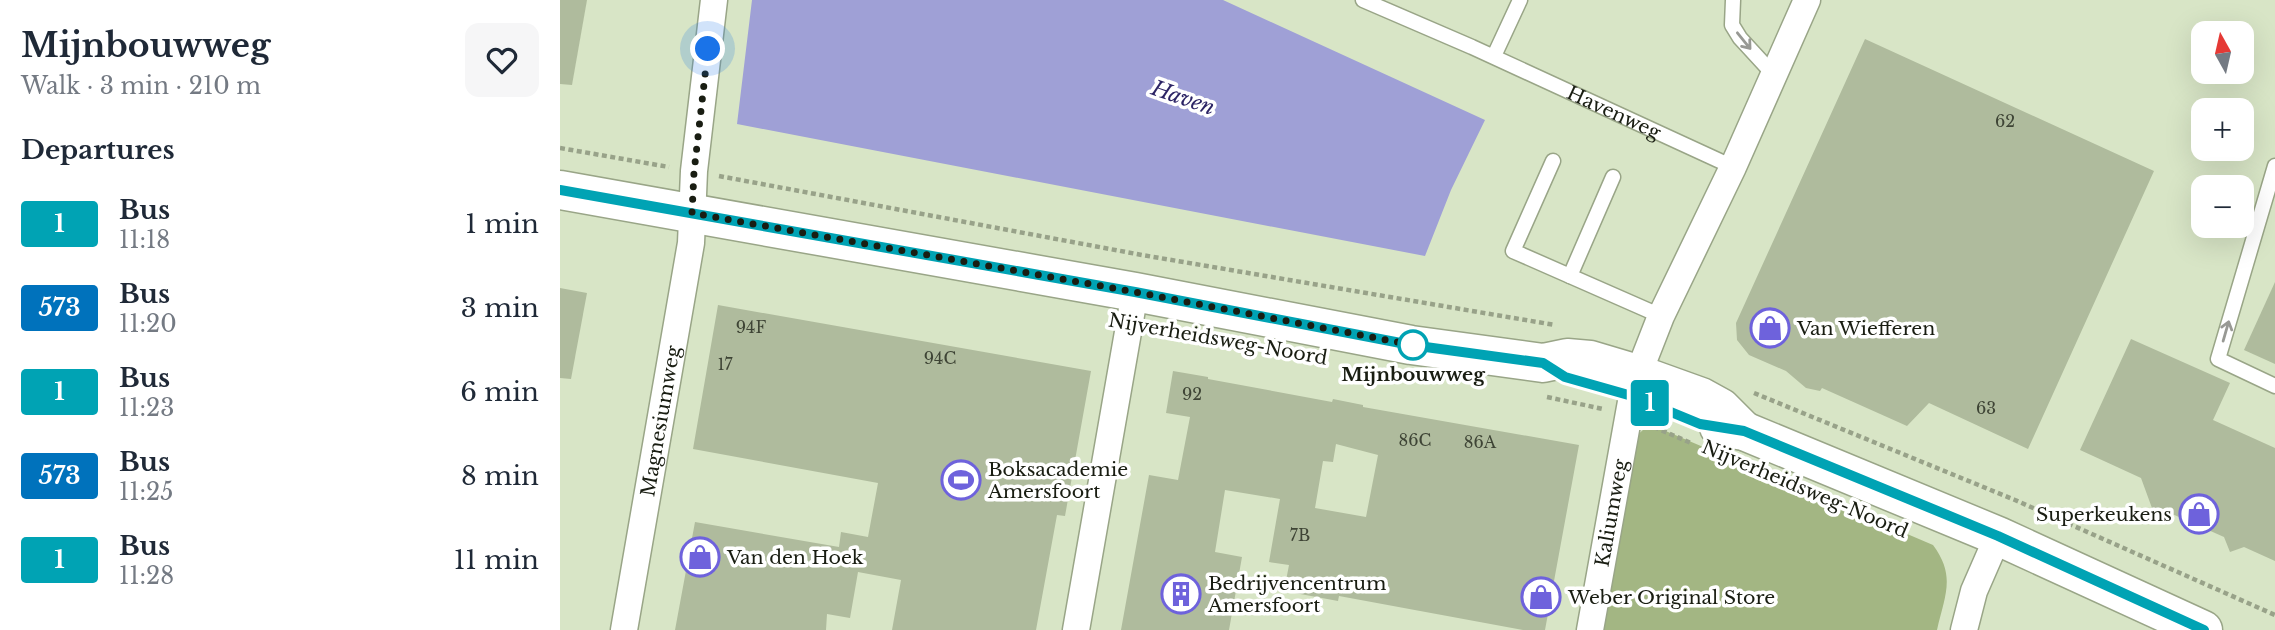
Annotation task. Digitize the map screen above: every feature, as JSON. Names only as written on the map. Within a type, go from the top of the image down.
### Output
[{"type":"street","name":"Magnesiumweg","points":[[624,630],[691,243],[694,172],[713,0]]},
{"type":"street","points":[[1632,395],[1661,316],[1733,167],[1807,0]]},
{"type":"street","name":"Nijverheidsweg-Noord","points":[[560,190],[1135,292],[1411,345],[1538,379],[1567,358],[1590,360],[1632,395],[1701,397],[1721,408],[1744,431],[1998,536],[2203,630]]},
{"type":"street","points":[[1076,630],[1135,292]]},
{"type":"street","name":"Kaliumweg","points":[[1590,630],[1632,395]]},
{"type":"street","points":[[1964,630],[1974,591],[1998,536]]},
{"type":"lane","name":"Havenweg","points":[[1363,0],[1494,56],[1733,167]]},
{"type":"lane","points":[[1494,56],[1520,0]]},
{"type":"lane","points":[[1733,0],[1731,25],[1774,75]]},
{"type":"lane","points":[[1553,160],[1513,251],[1661,316]]},
{"type":"lane","points":[[2275,166],[2218,359],[2275,386]]},
{"type":"lane","points":[[1570,276],[1613,177]]},
{"type":"path","name":"Nijverheidsweg-Noord","points":[[1538,379],[1588,405],[1632,395],[1692,443]]},
{"type":"green space","points":[[1644,429],[1661,429],[1933,545],[1944,566],[1947,586],[1937,630],[1598,630],[1632,440]]},
{"type":"water","name":"Haven","points":[[752,0],[1223,0],[1485,120],[1451,190],[1425,256],[737,124]]},
{"type":"building","points":[[560,0],[587,0],[572,85],[560,84]]},
{"type":"building","points":[[1865,39],[2154,171],[2028,449],[1929,403],[1907,426],[1822,388],[1820,391],[1806,388],[1786,371],[1749,355],[1737,340],[1736,323]]},
{"type":"building","points":[[2275,282],[2275,364],[2244,350]]},
{"type":"building","points":[[560,288],[587,293],[571,379],[560,378]]},
{"type":"building","points":[[718,305],[1091,371],[1065,516],[1057,515],[1036,630],[892,630],[901,580],[858,572],[850,618],[827,614],[826,630],[675,630],[695,522],[839,547],[841,532],[868,537],[878,483],[693,449]]},
{"type":"building","points":[[2131,339],[2230,383],[2213,420],[2275,448],[2275,561],[2244,547],[2230,552],[2224,537],[2170,513],[2156,519],[2141,478],[2080,450]]},
{"type":"building","points":[[1173,371],[1579,445],[1545,630],[1523,630],[1339,596],[1338,601],[1284,591],[1289,565],[1269,562],[1280,499],[1225,490],[1215,552],[1242,557],[1229,630],[1121,630],[1149,475],[1178,480],[1190,417],[1166,413]],"holes":[[[1336,444],[1378,455],[1366,517],[1315,508],[1323,461],[1333,462]]]},
{"type":"bus line","name":"1","points":[[560,190],[1135,292],[1411,345],[1543,363],[1565,377],[1632,396],[1700,424],[1744,431],[1998,536],[2204,630]]},
{"type":"place","name":"Van Wiefferen","points":[[1770,328]]},
{"type":"place","name":"Mijnbouwweg","points":[[1413,345]]},
{"type":"place","name":"Boksacademie Amersfoort","points":[[961,480]]},
{"type":"place","name":"Superkeukens","points":[[2199,514]]},
{"type":"place","name":"Van den Hoek","points":[[700,557]]},
{"type":"place","name":"Bedrijvencentrum Amersfoort","points":[[1181,594]]},
{"type":"place","name":"Weber Original Store","points":[[1541,597]]},
{"type":"route","points":[[708,49],[692,213],[1413,345]]}]
